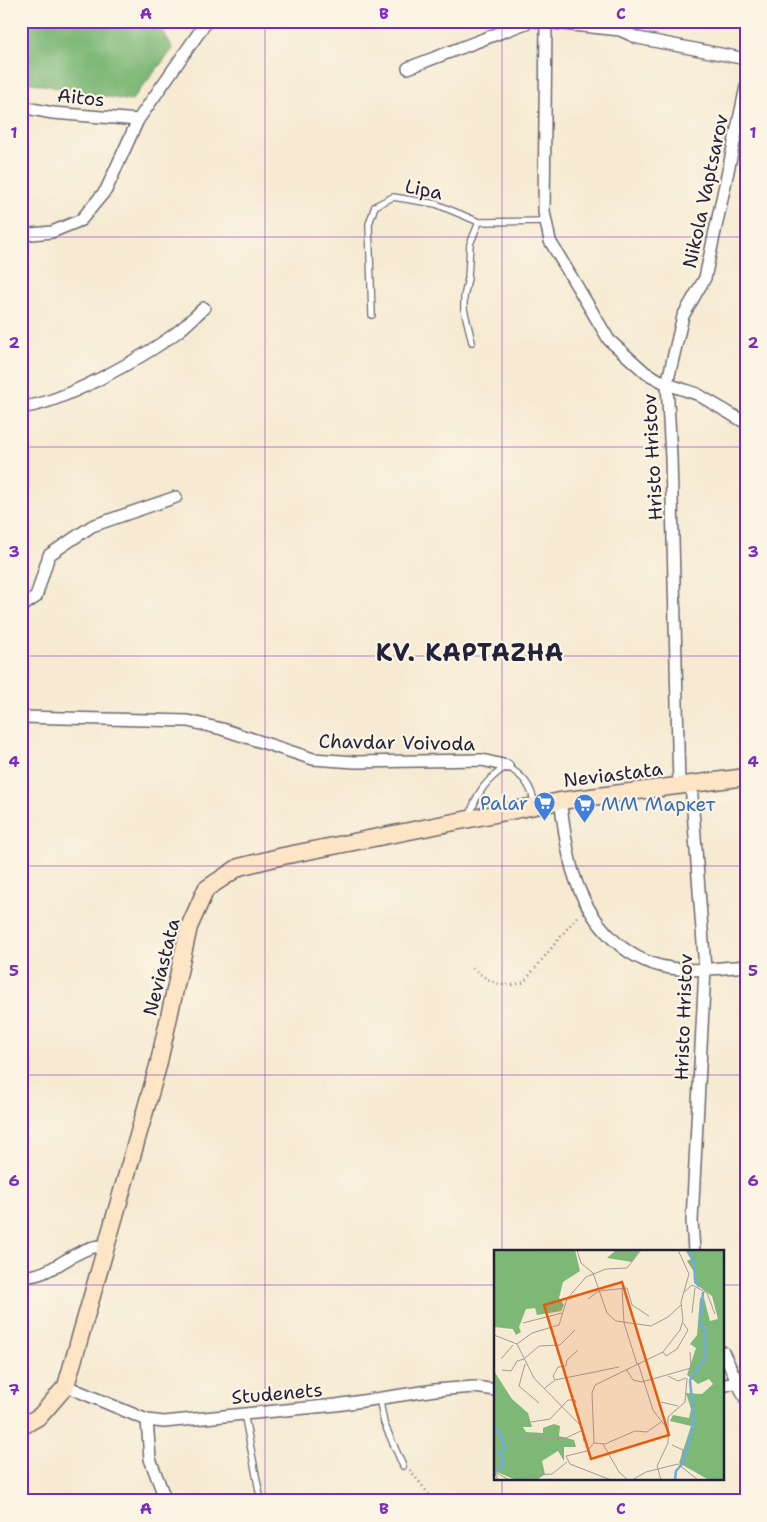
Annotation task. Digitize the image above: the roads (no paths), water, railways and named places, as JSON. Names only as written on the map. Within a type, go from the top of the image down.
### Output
[{"type":"street","points":[[21,234],[52,232],[81,220],[106,190],[138,120],[207,21]]},
{"type":"street","points":[[408,68],[539,22],[620,30],[638,38],[746,59]]},
{"type":"street","name":"Hristo Hristov","points":[[539,22],[544,212],[550,241],[609,340],[646,373],[667,384],[685,785],[705,969],[692,1221],[694,1250]]},
{"type":"street","name":"Nikola Vaptsarov","points":[[667,384],[683,316],[705,278],[746,88]]},
{"type":"street","name":"Aitos","points":[[21,106],[53,113],[138,120]]},
{"type":"street","points":[[21,407],[30,407],[72,391],[126,365],[177,332],[204,308]]},
{"type":"street","points":[[667,384],[698,394],[746,422]]},
{"type":"street","points":[[21,607],[36,597],[50,555],[92,526],[176,497]]},
{"type":"street","name":"Chavdar Voivoda","points":[[21,717],[188,721],[222,729],[314,759],[354,762],[482,760],[507,766]]},
{"type":"street","name":"Neviastata","points":[[21,1427],[40,1416],[66,1386],[108,1246],[158,1066],[189,928],[206,888],[238,868],[283,856],[535,805],[746,777]]},
{"type":"street","points":[[560,801],[573,872],[586,905],[595,920],[611,939],[627,951],[648,961],[670,968],[705,969],[746,966]]},
{"type":"street","points":[[21,1276],[42,1273],[83,1249],[96,1245],[108,1246]]},
{"type":"street","points":[[724,1354],[746,1400]]},
{"type":"street","points":[[724,1386],[736,1382]]},
{"type":"street","name":"Studenets","points":[[66,1386],[147,1420],[164,1422],[336,1405],[379,1397],[474,1387],[494,1390]]},
{"type":"street","points":[[147,1420],[150,1460],[166,1501]]},
{"type":"lane","name":"Lipa","points":[[372,315],[369,224],[375,206],[394,197],[436,204],[479,222],[546,221]]},
{"type":"lane","points":[[472,342],[464,309],[464,297],[468,278],[470,244],[479,222]]},
{"type":"lane","points":[[470,819],[479,791],[494,774],[507,766],[522,776],[532,789],[535,805]]},
{"type":"lane","points":[[379,1397],[384,1423],[403,1466]]},
{"type":"lane","points":[[244,1413],[261,1501]]},
{"type":"place","name":"Palar","points":[[544,822]]},
{"type":"place","name":"ММ Маркет","points":[[585,823]]},
{"type":"district","name":"KV. KAPTAZHA","points":[[470,653]]}]
